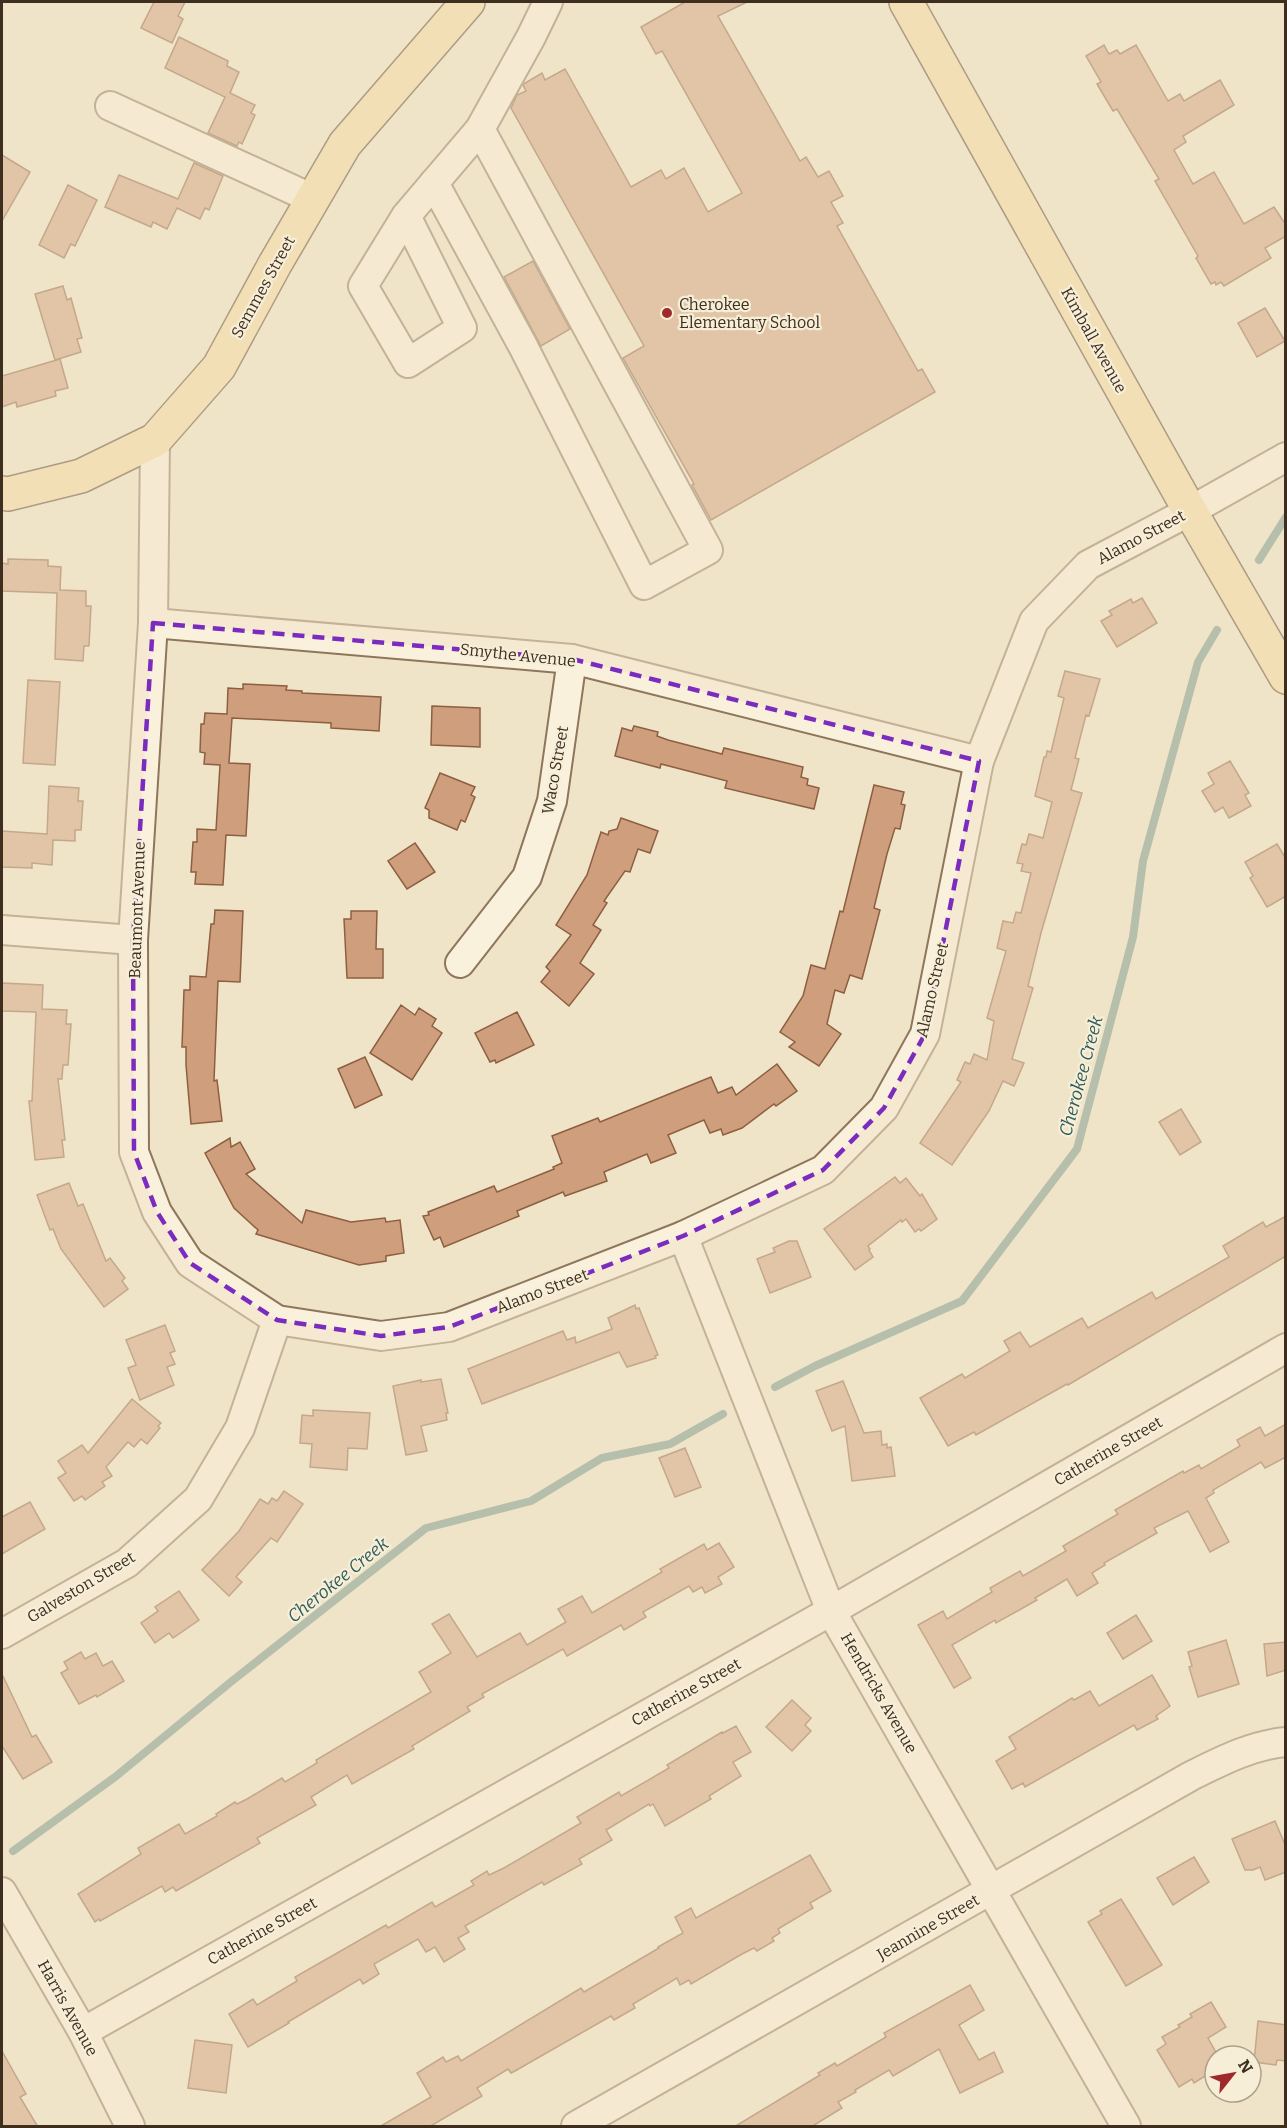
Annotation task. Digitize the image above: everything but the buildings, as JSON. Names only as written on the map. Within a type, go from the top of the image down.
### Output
[{"type":"main road","name":"Semmes Street","points":[[2,493],[8,494],[81,476],[155,440],[219,367],[345,144],[468,2]]},
{"type":"main road","name":"Kimball Avenue","points":[[906,2],[1190,511],[1286,677]]},
{"type":"street","points":[[406,216],[462,328],[408,363],[363,286],[406,216],[480,129],[548,2]]},
{"type":"street","points":[[110,106],[313,199]]},
{"type":"street","points":[[434,183],[523,346],[644,585],[708,550],[480,129]]},
{"type":"street","name":"Beaumont Avenue","points":[[155,440],[153,623],[134,940],[134,1152],[157,1212],[190,1263],[277,1320]]},
{"type":"street","name":"Alamo Street","points":[[277,1320],[381,1336],[449,1327],[683,1236],[823,1170],[884,1108],[925,1034],[979,761],[1034,621],[1088,565],[1286,457]]},
{"type":"street","name":"Smythe Avenue","points":[[153,623],[573,659],[979,761]]},
{"type":"street","name":"Waco Street","points":[[460,963],[527,877],[552,801],[573,659]]},
{"type":"street","points":[[2,930],[134,940]]},
{"type":"street","name":"Hendricks Avenue","points":[[683,1236],[831,1611],[1126,2127]]},
{"type":"street","name":"Galveston Street","points":[[2,1634],[127,1563],[198,1499],[240,1428],[277,1320]]},
{"type":"street","name":"Catherine Street","points":[[83,2032],[831,1611],[1286,1348]]},
{"type":"street","name":"Jeannine Street","points":[[576,2127],[1218,1763],[1247,1751],[1275,1743],[1286,1743]]},
{"type":"street","name":"Harris Avenue","points":[[2,1892],[83,2032],[130,2127]]},
{"type":"highlighted area","points":[[153,623],[572,659],[979,761],[925,1034],[884,1108],[823,1170],[683,1236],[449,1327],[381,1336],[277,1320],[190,1263],[157,1212],[134,1152],[133,940]]},
{"type":"waterway","name":"Cherokee Creek","points":[[1259,560],[1286,517]]},
{"type":"waterway","name":"Cherokee Creek","points":[[775,1387],[815,1366],[962,1301],[1077,1149],[1133,937],[1143,861],[1198,662],[1217,630]]},
{"type":"waterway","name":"Cherokee Creek","points":[[13,1851],[115,1777],[232,1681],[426,1528],[531,1501],[602,1458],[670,1444],[723,1414]]},
{"type":"place","name":"Cherokee Elementary School","points":[[667,313]]}]
